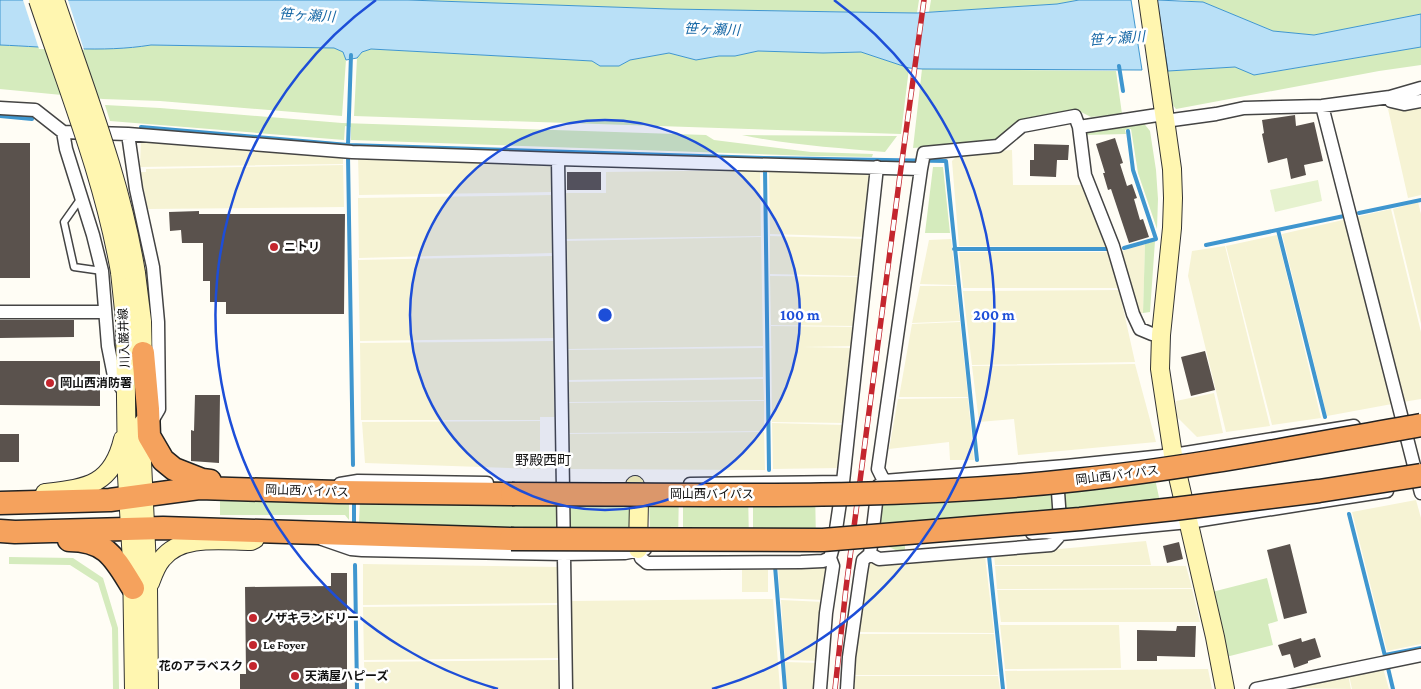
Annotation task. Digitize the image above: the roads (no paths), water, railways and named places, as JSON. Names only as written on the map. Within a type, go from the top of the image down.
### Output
[{"type":"highway","points":[[143,353],[141,428],[167,464],[182,474],[202,480],[243,482],[269,489]]},
{"type":"highway","name":"岡山西バイパス","points":[[7,503],[110,500],[199,488],[512,494],[823,494],[942,491],[1075,480],[1170,468],[1411,422]]},
{"type":"highway","points":[[7,532],[138,529],[511,539],[823,540],[1080,519],[1319,492],[1420,484]]},
{"type":"highway","points":[[7,532],[39,539],[79,540],[93,543],[114,558],[141,588]]},
{"type":"main road","name":"川入巌井線","points":[[38,0],[142,321],[143,353],[136,496],[149,689]]},
{"type":"main road","name":"川入巌井線","points":[[54,0],[119,194],[130,233],[125,320],[126,395],[141,428],[136,496]]},
{"type":"main road","points":[[1148,0],[1172,169],[1173,198],[1172,228],[1161,335],[1160,368],[1174,455],[1216,637],[1225,689]]},
{"type":"main road","points":[[136,496],[149,476],[141,428]]},
{"type":"main road","points":[[7,503],[38,494],[90,486],[109,470],[118,455],[141,428]]},
{"type":"main road","points":[[635,485],[639,501],[638,549]]},
{"type":"main road","points":[[141,588],[162,558],[175,548],[194,542],[251,541],[267,532]]},
{"type":"main road","name":"川入巌井線","points":[[134,689],[141,588]]},
{"type":"street","points":[[1079,127],[1164,114],[1216,114],[1244,108],[1322,106],[1390,97],[1421,88]]},
{"type":"street","points":[[1390,97],[1391,101],[1404,104],[1421,101]]},
{"type":"street","points":[[906,542],[1045,532],[1061,534],[1189,522],[1364,496],[1420,484],[1411,422],[1322,106]]},
{"type":"street","points":[[0,108],[35,110],[63,132],[128,134],[352,152],[877,167],[922,163]]},
{"type":"street","points":[[884,481],[878,469],[924,153],[998,146],[1022,126],[1075,116],[1079,127],[1085,175],[1113,246],[1133,314],[1140,329],[1152,334],[1161,335]]},
{"type":"street","points":[[63,132],[66,149],[93,235],[102,271],[104,312],[114,376],[126,395]]},
{"type":"street","points":[[128,134],[136,189],[153,267],[158,322],[159,409],[155,418],[141,428]]},
{"type":"street","points":[[558,159],[566,689]]},
{"type":"street","points":[[638,549],[641,558],[647,563],[809,562],[823,561],[830,558],[833,551],[843,482],[877,167]]},
{"type":"street","points":[[0,312],[104,312]]},
{"type":"street","points":[[847,689],[849,657],[863,560],[870,554],[878,486],[884,481],[1174,455],[1411,422],[1421,414]]},
{"type":"street","points":[[870,554],[879,558],[1051,545],[1061,534],[1057,478],[1066,466]]},
{"type":"street","points":[[300,491],[358,481],[562,485],[843,482]]},
{"type":"street","points":[[306,533],[342,546],[362,550],[564,554],[626,552],[638,549],[792,548]]},
{"type":"street","points":[[820,689],[826,613],[833,566],[830,558]]},
{"type":"street","points":[[1256,689],[1421,655]]},
{"type":"lane","points":[[81,197],[64,222],[74,267],[102,271]]},
{"type":"water","name":"笹ヶ瀬川","points":[[0,0],[408,0],[670,9],[917,13],[1057,4],[1079,0],[1131,0],[1142,70],[922,69],[909,68],[861,52],[758,51],[735,56],[719,56],[696,60],[669,53],[630,60],[619,66],[600,66],[592,61],[371,49],[362,52],[357,58],[346,60],[343,52],[334,48],[151,45],[95,49],[0,45]]},
{"type":"water","points":[[1157,0],[1203,2],[1273,31],[1314,35],[1421,14],[1421,47],[1254,75],[1235,67],[1168,71]]},
{"type":"waterway","points":[[348,145],[351,55]]},
{"type":"waterway","points":[[1119,66],[1123,91]]},
{"type":"waterway","points":[[0,116],[32,119]]},
{"type":"waterway","points":[[141,127],[348,145],[764,158],[946,161],[977,460]]},
{"type":"waterway","points":[[1124,248],[1156,239],[1133,170],[1128,131]]},
{"type":"waterway","points":[[348,156],[353,465]]},
{"type":"waterway","points":[[765,169],[769,470]]},
{"type":"waterway","points":[[1359,213],[1421,200]]},
{"type":"waterway","points":[[1206,245],[1344,216]]},
{"type":"waterway","points":[[1278,230],[1325,417]]},
{"type":"waterway","points":[[954,249],[1109,249]]},
{"type":"waterway","points":[[354,499],[354,526]]},
{"type":"waterway","points":[[1349,514],[1385,656]]},
{"type":"waterway","points":[[989,556],[1003,689]]},
{"type":"waterway","points":[[355,565],[357,689]]},
{"type":"waterway","points":[[775,566],[785,689]]},
{"type":"waterway","points":[[1385,655],[1421,648]]},
{"type":"waterway","points":[[1388,668],[1393,689]]},
{"type":"railway","points":[[835,689],[846,588],[924,0]]},
{"type":"place","name":"ニトリ","points":[[274,247]]},
{"type":"place","name":"岡山西消防署","points":[[50,383]]},
{"type":"place","name":"ノザキランドリー","points":[[253,618]]},
{"type":"place","name":"Le Foyer","points":[[253,645]]},
{"type":"place","name":"花のアラベスク","points":[[253,666]]},
{"type":"place","name":"天満屋ハピーズ","points":[[295,676]]},
{"type":"district","name":"野殿西町","points":[[543,460]]}]
